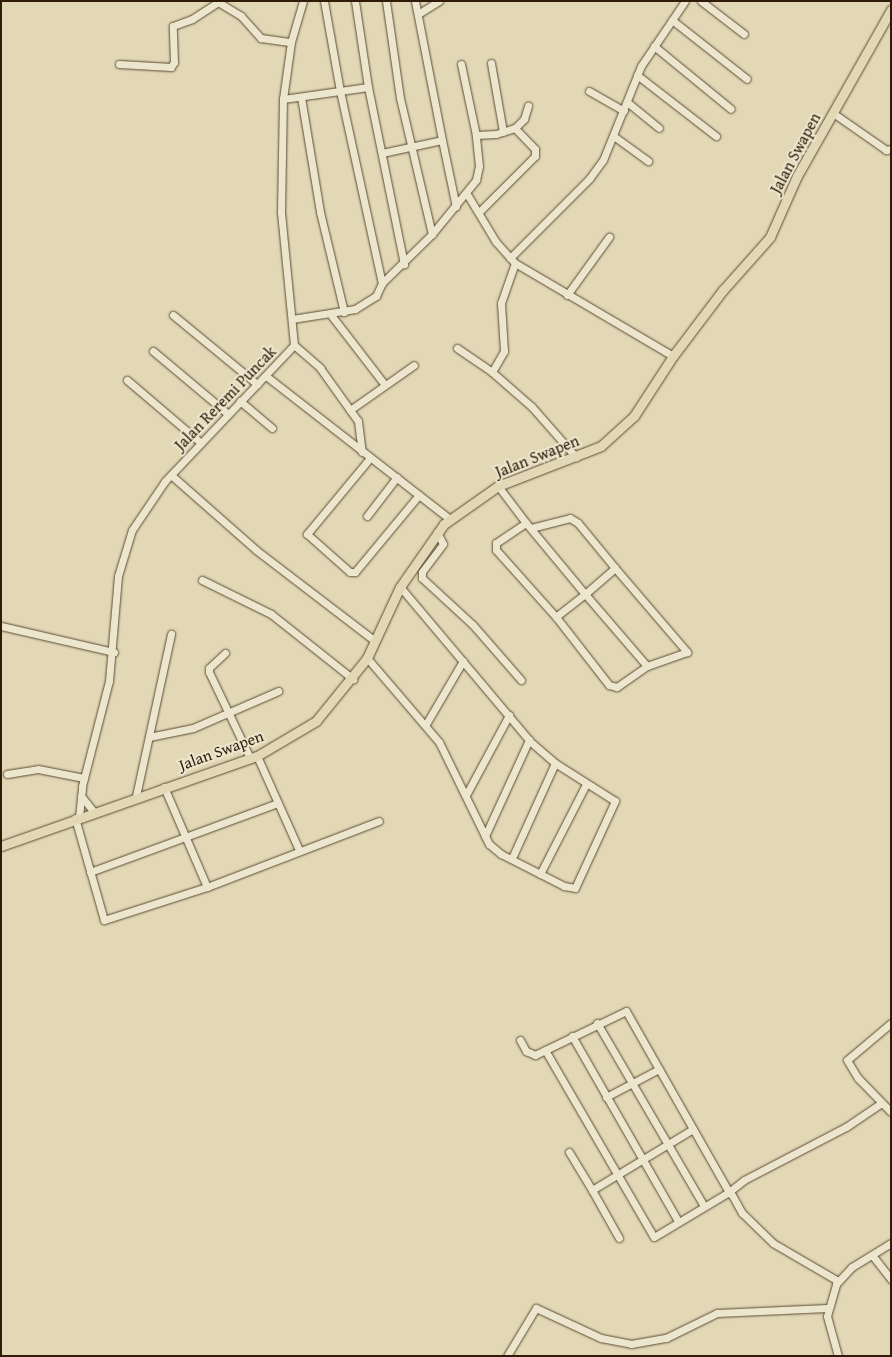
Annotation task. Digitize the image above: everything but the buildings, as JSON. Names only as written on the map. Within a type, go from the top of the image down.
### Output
[{"type":"main road","name":"Jalan Swapen","points":[[94,811],[254,757],[316,721],[353,678],[367,658],[400,587],[437,532],[450,519],[498,486],[600,446],[623,428],[673,356],[723,290],[770,237],[797,176],[891,10]]},
{"type":"main road","points":[[1,846],[94,811]]},
{"type":"street","name":"Jalan Reremi Puncak","points":[[77,817],[84,778],[100,725],[114,652],[115,603],[124,552],[139,518],[172,475],[200,443],[294,345],[281,212],[283,99],[291,42],[303,1]]},
{"type":"street","points":[[292,319],[344,312],[370,300],[379,293],[382,283],[340,91],[324,1]]},
{"type":"street","points":[[355,1],[368,87],[404,264]]},
{"type":"street","points":[[386,1],[400,98],[432,234]]},
{"type":"street","points":[[415,1],[456,206]]},
{"type":"street","points":[[418,14],[440,1]]},
{"type":"street","points":[[492,372],[504,351],[500,303],[512,261],[589,179],[615,137],[636,75],[685,1]]},
{"type":"street","points":[[701,1],[744,34]]},
{"type":"street","points":[[119,64],[171,67],[174,62],[173,26],[192,19],[218,2],[241,16],[261,38],[291,42]]},
{"type":"street","points":[[672,20],[747,79]]},
{"type":"street","points":[[654,46],[731,109]]},
{"type":"street","points":[[491,63],[503,132]]},
{"type":"street","points":[[382,283],[404,264],[467,194],[478,172],[476,135],[461,64]]},
{"type":"street","points":[[636,75],[716,136]]},
{"type":"street","points":[[283,99],[368,87]]},
{"type":"street","points":[[589,91],[624,111]]},
{"type":"street","points":[[301,97],[320,212],[344,312]]},
{"type":"street","points":[[627,102],[659,128]]},
{"type":"street","points":[[476,135],[503,132],[515,128],[524,119],[528,106]]},
{"type":"street","points":[[833,113],[886,150],[891,148]]},
{"type":"street","points":[[480,212],[535,156],[535,150],[515,128]]},
{"type":"street","points":[[615,137],[648,160]]},
{"type":"street","points":[[382,153],[442,140]]},
{"type":"street","points":[[467,194],[480,212],[496,242],[512,261],[673,356]]},
{"type":"street","points":[[567,295],[609,237]]},
{"type":"street","points":[[173,315],[257,384]]},
{"type":"street","points":[[331,315],[385,385]]},
{"type":"street","points":[[294,345],[314,361],[360,424],[362,452]]},
{"type":"street","points":[[457,348],[492,372],[532,407],[576,456]]},
{"type":"street","points":[[153,351],[228,414]]},
{"type":"street","points":[[350,410],[414,365]]},
{"type":"street","points":[[266,376],[450,519]]},
{"type":"street","points":[[127,380],[200,443]]},
{"type":"street","points":[[240,401],[272,428]]},
{"type":"street","points":[[370,458],[307,533],[350,572],[355,572],[419,495]]},
{"type":"street","points":[[172,475],[256,550],[375,641]]},
{"type":"street","points":[[367,516],[397,478]]},
{"type":"street","points":[[498,486],[585,594],[647,666]]},
{"type":"street","points":[[573,519],[615,568],[687,652],[647,666],[621,685],[612,687],[556,617],[495,548],[496,544],[529,525],[573,519]]},
{"type":"street","points":[[437,532],[443,544],[422,572],[422,578],[474,625],[521,680]]},
{"type":"street","points":[[556,617],[615,568]]},
{"type":"street","points":[[202,580],[271,614],[353,678]]},
{"type":"street","points":[[367,658],[426,724],[466,795],[485,836],[495,850],[569,888],[577,885],[616,803],[605,793],[586,784],[555,763],[529,740],[400,587]]},
{"type":"street","points":[[1,626],[114,652]]},
{"type":"street","points":[[136,796],[171,634]]},
{"type":"street","points":[[225,654],[208,669],[229,713],[278,803],[300,850]]},
{"type":"street","points":[[426,724],[462,661]]},
{"type":"street","points":[[149,737],[178,733],[278,691]]},
{"type":"street","points":[[466,795],[509,715]]},
{"type":"street","points":[[485,836],[529,740]]},
{"type":"street","points":[[512,858],[555,763]]},
{"type":"street","points":[[7,774],[38,769],[84,778]]},
{"type":"street","points":[[540,874],[586,784]]},
{"type":"street","points":[[164,787],[207,887]]},
{"type":"street","points":[[81,796],[94,811]]},
{"type":"street","points":[[90,872],[278,803]]},
{"type":"street","points":[[77,817],[104,920],[207,887],[379,821]]},
{"type":"street","points":[[520,1040],[531,1054],[545,1050],[597,1023],[626,1011],[742,1213],[773,1243],[838,1281]]},
{"type":"street","points":[[891,1022],[847,1060],[880,1104],[891,1112]]},
{"type":"street","points":[[597,1023],[666,1144],[704,1206]]},
{"type":"street","points":[[572,1036],[678,1221]]},
{"type":"street","points":[[545,1050],[654,1237],[678,1221],[730,1193],[738,1184],[846,1127],[880,1104]]},
{"type":"street","points":[[606,1097],[630,1082],[659,1069]]},
{"type":"street","points":[[592,1190],[693,1129]]},
{"type":"street","points":[[569,1152],[619,1238]]},
{"type":"street","points":[[838,1356],[827,1308],[838,1281],[852,1267],[891,1243]]},
{"type":"street","points":[[872,1255],[891,1279]]},
{"type":"street","points":[[507,1356],[536,1308],[601,1338],[631,1344],[666,1338],[717,1313],[827,1308]]}]
